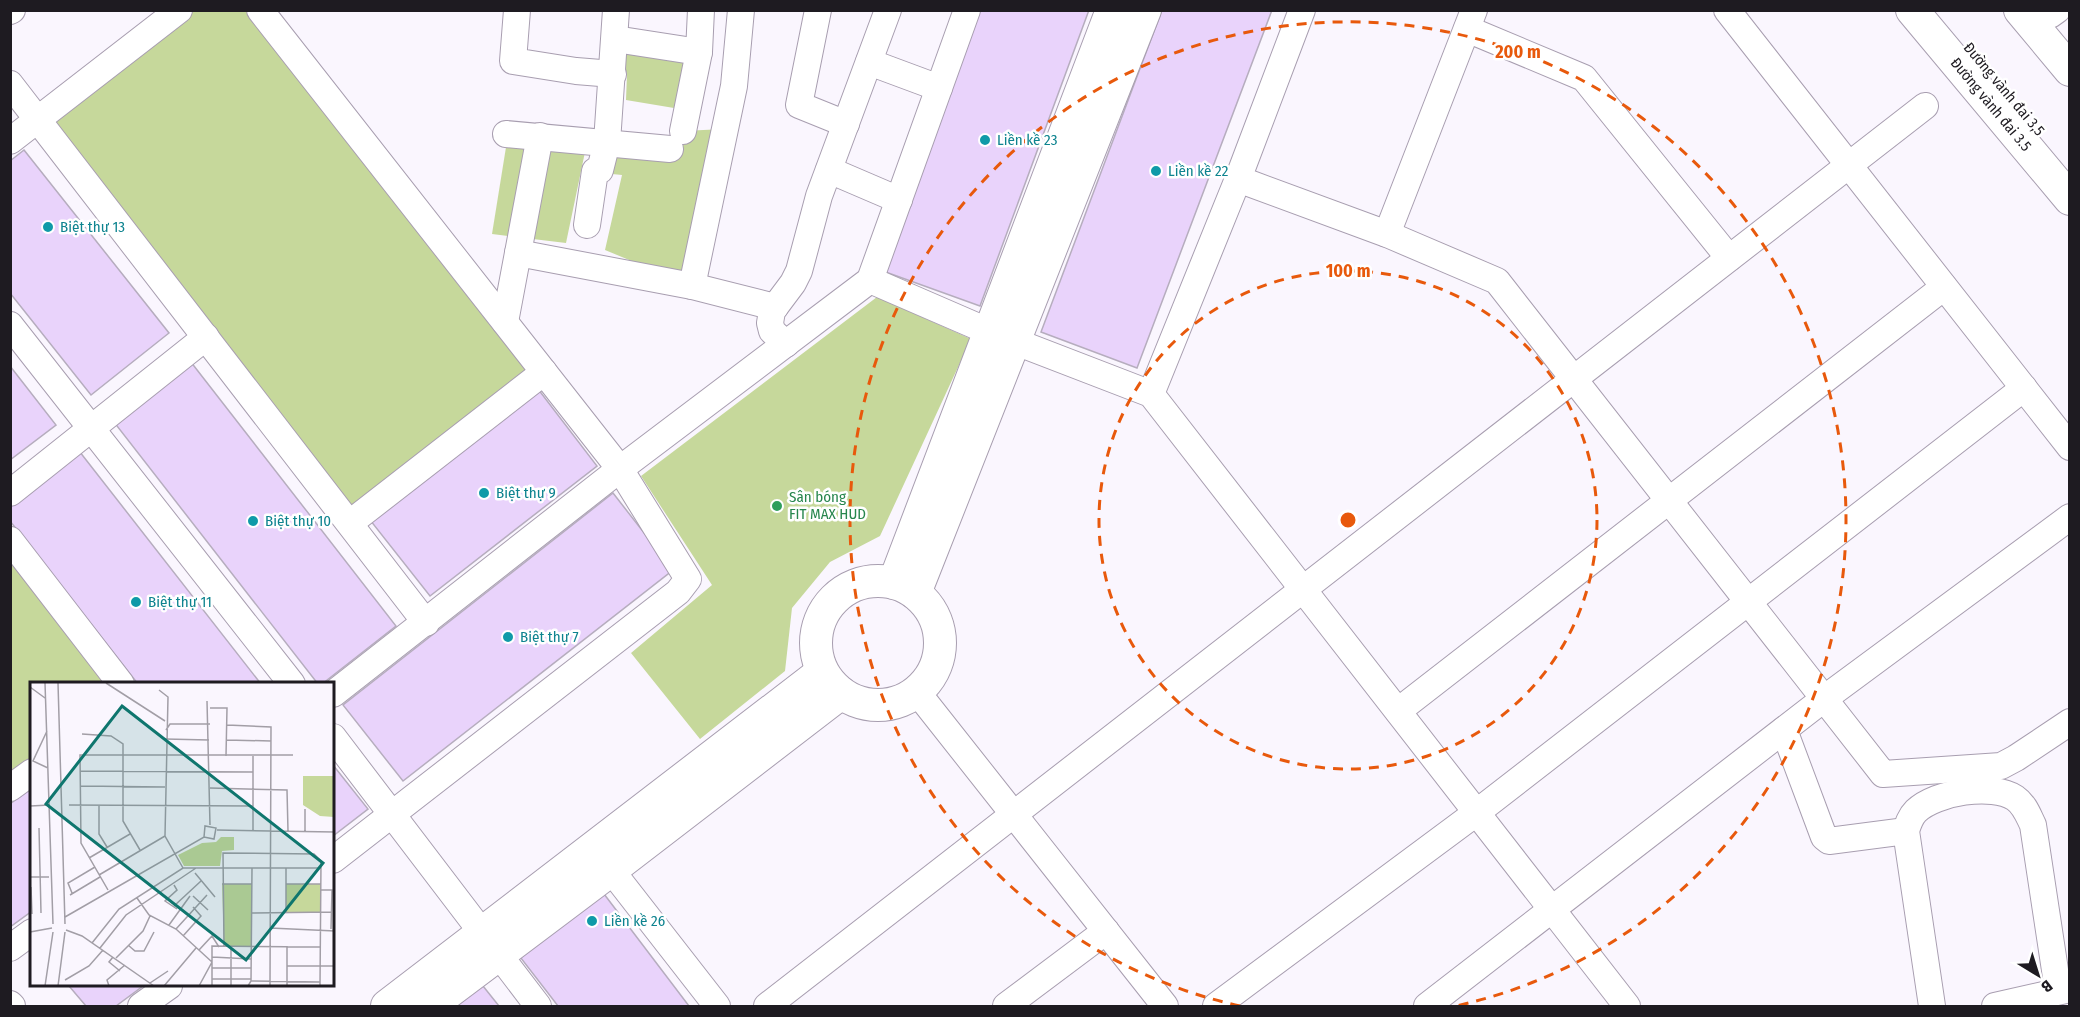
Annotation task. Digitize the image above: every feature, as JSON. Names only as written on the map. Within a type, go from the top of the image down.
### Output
[{"type":"main road","points":[[1002,336],[1112,10]]},
{"type":"main road","points":[[904,588],[1002,336],[1145,10]]},
{"type":"main road","name":"Đường vành đai 3.5","points":[[1912,10],[2070,199]]},
{"type":"main road","name":"Đường vành đai 3,5","points":[[1938,10],[2070,167]]},
{"type":"main road","points":[[2049,17],[2070,70]]},
{"type":"main road","points":[[876,581],[904,588],[927,604],[936,621],[940,640],[938,660],[930,677],[917,692],[901,701],[883,705],[865,705],[848,698],[832,682],[817,655],[816,637],[820,620],[830,604],[843,592],[859,584],[876,581]]},
{"type":"main road","points":[[387,1006],[611,870],[832,682]]},
{"type":"main road","points":[[430,1006],[491,944],[832,682]]},
{"type":"street","points":[[260,10],[620,470],[688,579],[678,592],[334,859]]},
{"type":"street","points":[[517,10],[513,61],[613,74]]},
{"type":"street","points":[[587,225],[596,171],[600,170],[607,142],[616,10]]},
{"type":"street","points":[[506,134],[607,142],[677,140],[699,52],[701,10]]},
{"type":"street","points":[[692,286],[734,86],[741,10]]},
{"type":"street","points":[[818,10],[799,105],[846,124]]},
{"type":"street","points":[[786,344],[772,331],[770,323],[772,311],[799,271],[811,220],[828,170],[888,10]]},
{"type":"street","points":[[334,693],[620,470],[870,280],[967,10]]},
{"type":"street","points":[[1151,394],[1238,180],[1302,10]]},
{"type":"street","points":[[1727,10],[2070,447]]},
{"type":"street","points":[[10,141],[169,13]]},
{"type":"street","points":[[1387,234],[1470,20],[1584,78],[1729,258]]},
{"type":"street","points":[[615,39],[699,52]]},
{"type":"street","points":[[869,62],[939,88]]},
{"type":"street","points":[[10,84],[426,623]]},
{"type":"street","points":[[767,1006],[1925,106]]},
{"type":"street","points":[[505,322],[540,136]]},
{"type":"street","points":[[828,170],[899,200]]},
{"type":"street","points":[[1238,180],[1387,234],[1497,282],[1883,774],[2001,765],[2016,758],[2070,722]]},
{"type":"street","points":[[518,253],[692,286],[775,307]]},
{"type":"street","points":[[870,280],[1002,336],[1151,394],[1627,1006]]},
{"type":"street","points":[[1398,711],[1944,287]]},
{"type":"street","points":[[11,325],[290,682]]},
{"type":"street","points":[[10,493],[206,337]]},
{"type":"street","points":[[350,523],[544,372]]},
{"type":"street","points":[[1216,1006],[1476,813],[2024,388]]},
{"type":"street","points":[[1427,1006],[1825,698],[2070,518]]},
{"type":"street","points":[[10,540],[119,682]]},
{"type":"street","points":[[917,692],[1166,1006]]},
{"type":"street","points":[[1784,730],[1824,837],[1829,841],[1906,831]]},
{"type":"street","points":[[334,738],[538,1006]]},
{"type":"street","points":[[10,788],[30,773]]},
{"type":"street","points":[[1932,1006],[1906,831],[1916,811],[1935,799],[1969,791],[2003,794],[2018,800],[2026,808],[2033,825],[2064,990],[1995,1006]]},
{"type":"street","points":[[611,870],[717,1006]]},
{"type":"street","points":[[1006,1006],[1106,931]]},
{"type":"street","points":[[10,948],[30,933]]},
{"type":"street","points":[[141,1006],[168,987]]},
{"type":"green space","points":[[179,11],[260,11],[544,372],[350,523],[38,120]]},
{"type":"green space","points":[[615,39],[699,52],[684,131],[723,129],[692,286],[605,250],[622,175],[612,174],[618,143],[670,148],[674,108],[626,100],[627,74]]},
{"type":"green space","points":[[507,141],[585,152],[566,243],[492,234]]},
{"type":"green space","name":"Sân bóng FIT MAX HUD","points":[[877,297],[971,339],[880,536],[830,562],[792,608],[785,671],[700,739],[631,653],[712,585],[641,476]]},
{"type":"green space","points":[[10,540],[119,682],[30,682],[30,773],[10,788]]},
{"type":"building","name":"Liền kề 23","points":[[976,10],[1089,10],[980,306],[880,270]]},
{"type":"building","name":"Liền kề 22","points":[[1162,10],[1272,10],[1137,368],[1041,332]]},
{"type":"building","name":"Biệt thự 13","points":[[24,150],[169,333],[91,395],[10,293],[10,161]]},
{"type":"building","name":"Biệt thự 10","points":[[187,357],[396,626],[325,682],[316,682],[110,417]]},
{"type":"building","points":[[10,366],[56,425],[10,460]]},
{"type":"building","name":"Biệt thự 9","points":[[538,389],[597,466],[430,596],[370,520]]},
{"type":"building","name":"Biệt thự 11","points":[[76,447],[259,682],[136,682],[10,521],[10,498]]},
{"type":"building","name":"Biệt thự 7","points":[[613,493],[673,570],[403,781],[343,705]]},
{"type":"building","points":[[334,766],[368,809],[334,835]]},
{"type":"building","points":[[30,789],[30,912],[10,927],[10,804]]},
{"type":"building","name":"Liền kề 26","points":[[601,890],[689,1006],[558,1006],[517,953]]},
{"type":"building","points":[[479,981],[499,1006],[445,1006]]},
{"type":"building","points":[[70,987],[142,987],[116,1006],[86,1006]]},
{"type":"place","name":"Liền kề 23","points":[[985,140]]},
{"type":"place","name":"Liền kề 22","points":[[1156,171]]},
{"type":"place","name":"Biệt thự 13","points":[[48,227]]},
{"type":"place","name":"Biệt thự 9","points":[[484,493]]},
{"type":"place","name":"Sân bóng FIT MAX HUD","points":[[777,506]]},
{"type":"place","name":"Biệt thự 10","points":[[253,521]]},
{"type":"place","name":"Biệt thự 11","points":[[136,602]]},
{"type":"place","name":"Biệt thự 7","points":[[508,637]]},
{"type":"place","name":"Liền kề 26","points":[[592,921]]}]
